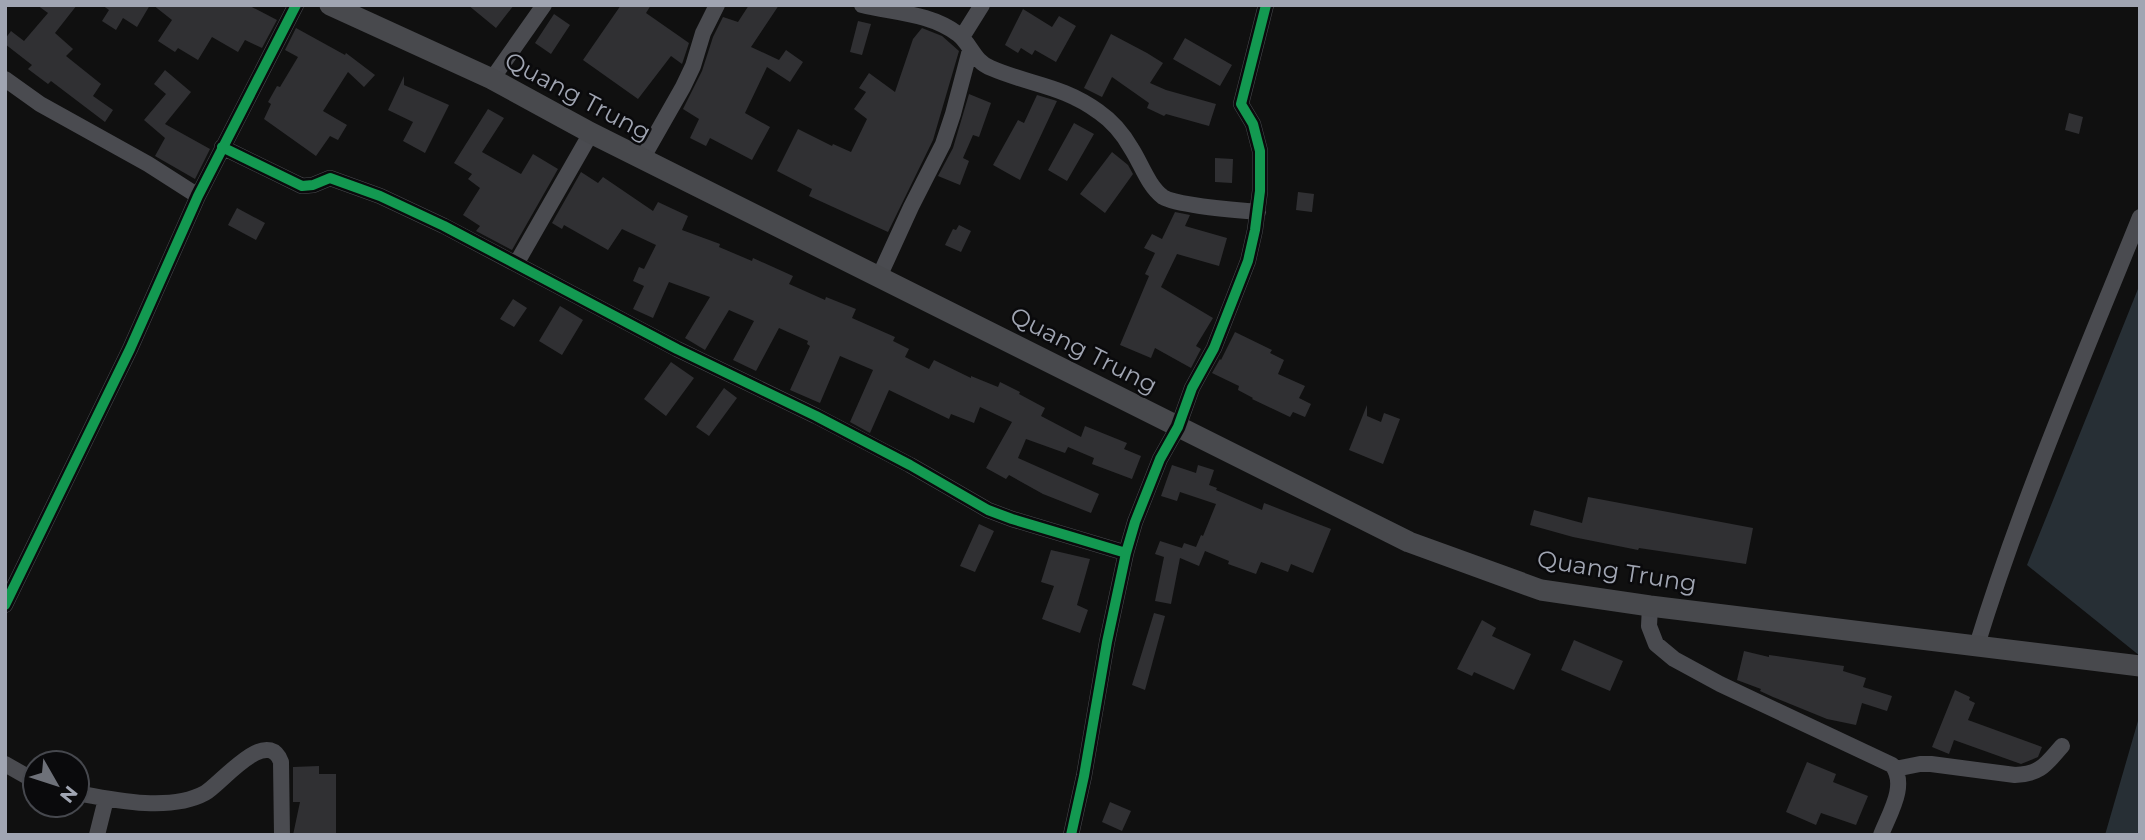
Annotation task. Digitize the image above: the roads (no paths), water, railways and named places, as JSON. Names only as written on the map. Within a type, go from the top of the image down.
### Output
[{"type":"main road","name":"Quang Trung","points":[[330,5],[492,79],[642,159],[1409,542],[1541,590],[1650,606],[2140,666]]},
{"type":"street","points":[[7,597],[130,349],[198,196],[296,5]]},
{"type":"street","points":[[492,79],[544,5]]},
{"type":"street","points":[[642,159],[683,87],[703,33],[717,5]]},
{"type":"street","points":[[862,5],[898,8],[948,28],[966,43],[987,67],[1059,90],[1098,111],[1123,136],[1154,187],[1164,197],[1177,202],[1258,212]]},
{"type":"street","points":[[879,277],[943,144],[953,114],[966,43],[982,5]]},
{"type":"street","points":[[1072,835],[1126,553],[1160,459],[1178,427],[1192,388],[1214,348],[1248,261],[1258,212],[1260,151],[1253,124],[1241,104],[1266,5]]},
{"type":"street","points":[[5,79],[40,104],[148,164],[198,196]]},
{"type":"street","points":[[516,264],[591,133]]},
{"type":"street","points":[[222,147],[302,186],[330,178],[356,186],[433,221],[677,349],[887,453],[988,510],[1126,553]]},
{"type":"street","points":[[1977,645],[2000,571],[2027,499],[2140,217]]},
{"type":"street","points":[[1650,606],[1649,626],[1657,644],[1675,659],[1720,684],[1886,761],[1895,769],[1897,792],[1881,835]]},
{"type":"street","points":[[1895,769],[1931,764],[2028,775],[2043,767],[2062,746]]},
{"type":"street","points":[[91,796],[158,803],[188,800],[216,786],[249,756],[272,750],[281,762],[282,835]]},
{"type":"street","points":[[5,764],[21,773]]},
{"type":"street","points":[[97,835],[106,799]]}]
